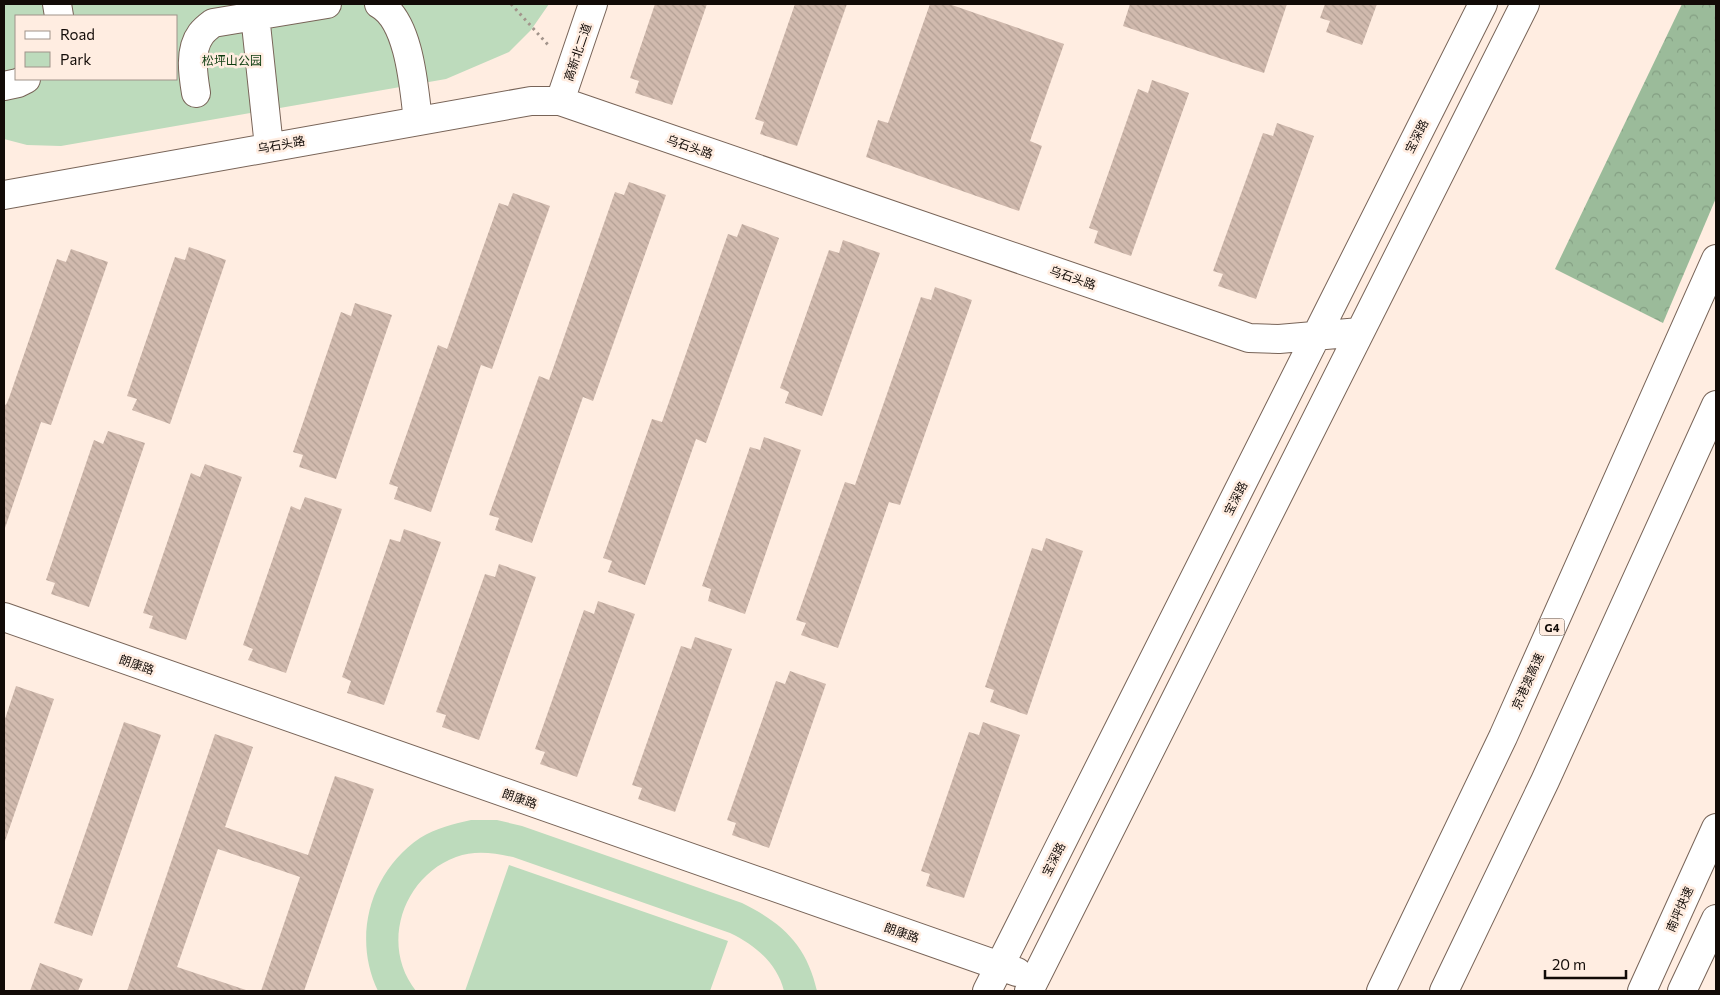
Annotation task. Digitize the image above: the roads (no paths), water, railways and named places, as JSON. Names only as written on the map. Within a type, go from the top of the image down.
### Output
[{"type":"main road","points":[[196,93],[193,76],[194,53],[200,34],[213,23],[327,4]]},
{"type":"main road","points":[[379,4],[387,8],[407,45],[418,121]]},
{"type":"main road","name":"高新北二道","points":[[560,101],[593,4]]},
{"type":"main road","name":"宝深路","points":[[987,991],[1483,4]]},
{"type":"main road","points":[[1033,985],[1524,4]]},
{"type":"main road","points":[[255,15],[268,147]]},
{"type":"main road","points":[[4,86],[24,80]]},
{"type":"main road","name":"乌石头路","points":[[4,196],[531,101],[560,101],[1249,338],[1279,339],[1316,334],[1360,332]]},
{"type":"main road","name":"京港澳高速","points":[[1381,991],[1503,737],[1716,259]]},
{"type":"main road","points":[[1444,991],[1545,781],[1716,405]]},
{"type":"main road","name":"朗康路","points":[[4,617],[1000,966],[1033,985]]},
{"type":"main road","name":"南坪快速","points":[[1642,991],[1716,828]]},
{"type":"main road","points":[[1682,991],[1716,919]]},
{"type":"park label","name":"松坪山公园","points":[[232,60]]}]
